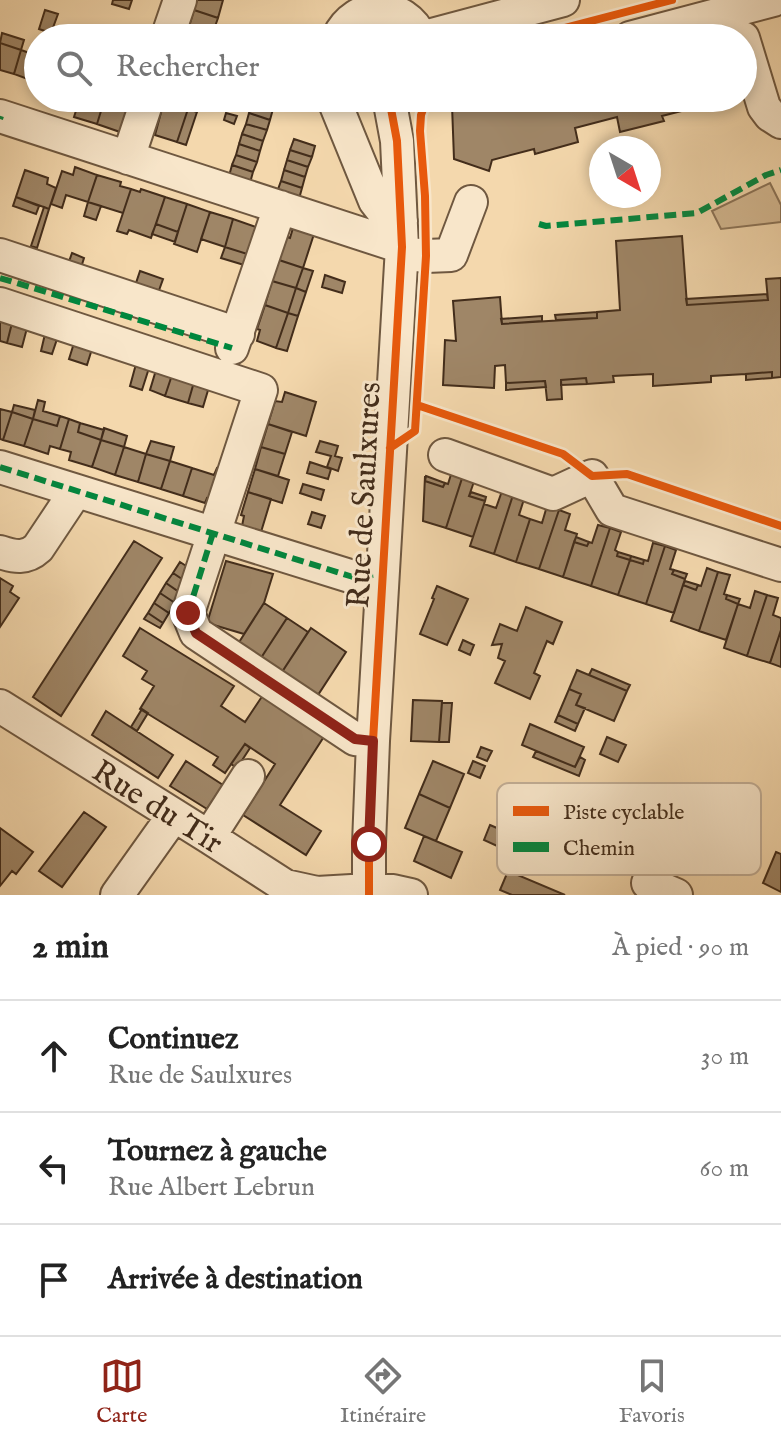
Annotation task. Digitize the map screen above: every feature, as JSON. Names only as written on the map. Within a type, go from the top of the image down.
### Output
[{"type":"street","points":[[172,24],[180,0]]},
{"type":"street","points":[[505,24],[563,0]]},
{"type":"street","points":[[738,22],[773,0]]},
{"type":"street","points":[[345,24],[367,3],[398,9],[415,24]]},
{"type":"street","points":[[757,84],[764,107],[781,122]]},
{"type":"street","points":[[128,158],[143,112]]},
{"type":"street","points":[[339,112],[375,201],[402,240]]},
{"type":"street","name":"Rue de Saulxures","points":[[369,892],[373,741],[402,240],[397,141],[392,112]]},
{"type":"street","points":[[0,116],[280,207],[402,240],[426,256],[451,255],[471,202]]},
{"type":"street","points":[[0,255],[235,341],[280,207]]},
{"type":"street","points":[[0,304],[261,390],[188,613],[196,633],[355,739],[373,741]]},
{"type":"street","points":[[445,455],[553,494],[592,476],[612,510],[781,565]]},
{"type":"street","points":[[0,467],[353,577],[382,574]]},
{"type":"street","points":[[0,552],[23,557],[38,548],[74,490]]},
{"type":"street","name":"Rue du Tir","points":[[0,706],[285,886],[317,893],[393,891],[411,895]]},
{"type":"street","points":[[209,837],[248,776]]},
{"type":"street","points":[[117,895],[174,815]]},
{"type":"shaded area","points":[[770,183],[781,205],[781,222],[721,229],[712,211]]},
{"type":"building","points":[[113,0],[132,0],[129,9],[112,4]]},
{"type":"building","points":[[197,0],[223,0],[218,18],[194,10]]},
{"type":"building","points":[[45,10],[58,14],[54,24],[41,24]]},
{"type":"building","points":[[194,10],[218,18],[216,24],[190,24]]},
{"type":"building","points":[[2,33],[24,40],[21,50],[0,43]]},
{"type":"building","points":[[0,43],[21,50],[14,74],[0,70]]},
{"type":"building","points":[[21,50],[24,51],[24,78],[14,74]]},
{"type":"building","points":[[76,112],[101,112],[97,124],[74,117]]},
{"type":"building","points":[[101,112],[137,112],[120,132],[97,124]]},
{"type":"building","points":[[161,112],[187,112],[177,142],[155,135]]},
{"type":"building","points":[[187,112],[197,112],[186,145],[177,142]]},
{"type":"building","points":[[249,112],[272,112],[270,120]]},
{"type":"building","points":[[452,112],[678,112],[662,116],[664,121],[620,132],[617,117],[575,128],[578,142],[535,154],[534,149],[492,160],[489,171],[454,159]]},
{"type":"building","points":[[226,113],[237,116],[234,124],[224,120]]},
{"type":"building","points":[[249,113],[270,120],[267,130],[246,124]]},
{"type":"building","points":[[246,124],[267,130],[263,141],[242,134]]},
{"type":"building","points":[[242,134],[263,141],[260,151],[239,144]]},
{"type":"building","points":[[294,139],[315,146],[312,157],[290,150]]},
{"type":"building","points":[[239,144],[260,151],[257,162],[236,155]]},
{"type":"building","points":[[290,150],[312,157],[308,167],[287,160]]},
{"type":"building","points":[[236,155],[257,162],[253,172],[232,165]]},
{"type":"building","points":[[287,160],[308,167],[305,177],[284,170]]},
{"type":"building","points":[[232,165],[253,172],[250,183],[229,176]]},
{"type":"building","points":[[75,167],[97,175],[88,202],[66,195],[62,208],[51,204],[62,171],[73,175]]},
{"type":"building","points":[[25,170],[48,178],[47,184],[56,188],[49,209],[16,197]]},
{"type":"building","points":[[284,170],[305,177],[302,188],[281,181]]},
{"type":"building","points":[[97,175],[121,182],[120,186],[131,189],[123,213],[88,202]]},
{"type":"building","points":[[281,181],[302,188],[299,199],[277,192]]},
{"type":"building","points":[[131,189],[165,197],[151,238],[129,230],[127,234],[117,231]]},
{"type":"building","points":[[16,197],[39,206],[36,214],[13,206]]},
{"type":"building","points":[[165,197],[187,204],[178,232],[156,224]]},
{"type":"building","points":[[88,202],[101,206],[96,220],[84,216]]},
{"type":"building","points":[[187,204],[210,212],[197,252],[174,244]]},
{"type":"building","points":[[44,207],[49,209],[37,248],[31,246]]},
{"type":"building","points":[[210,212],[233,219],[225,247],[201,239]]},
{"type":"building","points":[[233,219],[256,227],[254,233],[264,236],[257,257],[225,247]]},
{"type":"building","points":[[156,224],[178,232],[175,242],[152,234]]},
{"type":"building","points":[[293,228],[314,234],[303,268],[279,260]]},
{"type":"building","points":[[682,236],[687,305],[768,300],[766,279],[781,278],[781,377],[772,378],[772,372],[711,376],[711,382],[653,386],[653,374],[613,376],[614,382],[587,384],[586,378],[561,380],[562,399],[547,400],[545,381],[506,383],[505,365],[495,366],[494,388],[443,385],[445,340],[456,341],[453,301],[500,297],[502,324],[597,318],[597,312],[620,310],[616,241]]},
{"type":"building","points":[[225,247],[257,257],[254,268],[221,258]]},
{"type":"building","points":[[72,253],[84,258],[79,274],[66,270]]},
{"type":"building","points":[[279,260],[303,268],[296,288],[272,281]]},
{"type":"building","points":[[303,268],[313,271],[306,292],[296,288]]},
{"type":"building","points":[[140,271],[163,279],[157,296],[133,292]]},
{"type":"building","points":[[325,275],[345,282],[342,293],[322,287]]},
{"type":"building","points":[[272,281],[296,288],[288,313],[265,305]]},
{"type":"building","points":[[296,288],[306,292],[298,316],[288,313]]},
{"type":"building","points":[[767,294],[768,300],[687,305],[686,299]]},
{"type":"building","points":[[265,305],[288,313],[276,348],[257,341],[260,330],[257,329]]},
{"type":"building","points":[[597,312],[597,318],[556,320],[555,315]]},
{"type":"building","points":[[288,313],[298,316],[287,351],[276,348]]},
{"type":"building","points":[[542,316],[542,321],[502,324],[501,319]]},
{"type":"building","points":[[0,320],[12,323],[7,343],[0,341]]},
{"type":"building","points":[[12,323],[27,328],[22,347],[7,343]]},
{"type":"building","points":[[45,334],[58,336],[52,354],[41,351]]},
{"type":"building","points":[[74,343],[92,349],[87,365],[69,359]]},
{"type":"building","points":[[136,364],[149,368],[142,390],[130,386]]},
{"type":"building","points":[[156,370],[172,375],[165,396],[150,390]]},
{"type":"building","points":[[772,372],[772,378],[746,380],[746,374]]},
{"type":"building","points":[[172,375],[194,382],[188,403],[165,396]]},
{"type":"building","points":[[586,378],[587,384],[561,385],[561,380]]},
{"type":"building","points":[[545,381],[546,387],[506,390],[506,383]]},
{"type":"building","points":[[194,382],[209,387],[203,407],[188,403]]},
{"type":"building","points":[[285,392],[316,402],[306,436],[268,424],[275,401],[282,402]]},
{"type":"building","points":[[38,400],[45,402],[43,411],[60,416],[57,426],[33,419]]},
{"type":"building","points":[[14,405],[35,410],[33,419],[12,412]]},
{"type":"building","points":[[0,409],[12,412],[3,440],[0,439]]},
{"type":"building","points":[[12,412],[33,419],[24,446],[3,440]]},
{"type":"building","points":[[60,416],[69,419],[60,449],[50,446],[48,454],[24,446],[33,419],[57,426]]},
{"type":"building","points":[[69,419],[80,423],[78,432],[101,440],[92,467],[69,460],[71,452],[60,449]]},
{"type":"building","points":[[80,423],[104,430],[101,440],[78,432]]},
{"type":"building","points":[[268,424],[292,432],[285,454],[261,447]]},
{"type":"building","points":[[104,428],[127,436],[124,447],[101,440]]},
{"type":"building","points":[[101,440],[124,447],[115,475],[92,467]]},
{"type":"building","points":[[151,441],[174,447],[170,461],[146,454]]},
{"type":"building","points":[[320,441],[338,446],[335,456],[342,458],[338,471],[327,467],[331,456],[316,452]]},
{"type":"building","points":[[124,447],[146,454],[138,482],[115,475]]},
{"type":"building","points":[[261,447],[285,454],[278,476],[255,469]]},
{"type":"building","points":[[146,454],[170,461],[161,489],[138,482]]},
{"type":"building","points":[[170,461],[192,468],[183,496],[161,489]]},
{"type":"building","points":[[310,462],[331,469],[328,479],[307,473]]},
{"type":"building","points":[[454,465],[465,469],[446,528],[423,521],[425,476],[425,481],[443,487],[445,483],[448,484]]},
{"type":"building","points":[[192,468],[214,475],[217,468],[228,471],[218,501],[207,498],[205,503],[183,496]]},
{"type":"building","points":[[255,469],[289,480],[282,503],[248,492]]},
{"type":"building","points":[[465,469],[477,473],[469,496],[485,501],[473,537],[446,528]]},
{"type":"building","points":[[426,476],[445,483],[443,487],[425,481]]},
{"type":"building","points":[[303,484],[324,490],[321,500],[300,493]]},
{"type":"building","points":[[502,491],[513,495],[494,554],[470,546],[484,504],[496,508]]},
{"type":"building","points":[[248,492],[271,499],[261,532],[242,526],[244,516],[241,515]]},
{"type":"building","points":[[471,492],[486,497],[485,501],[469,496]]},
{"type":"building","points":[[513,495],[524,499],[519,515],[530,519],[516,562],[494,554]]},
{"type":"building","points":[[547,506],[559,510],[539,569],[516,562],[530,519],[542,523]]},
{"type":"building","points":[[559,510],[570,514],[565,530],[577,534],[563,577],[539,569]]},
{"type":"building","points":[[312,512],[325,516],[321,528],[308,524]]},
{"type":"building","points":[[598,525],[610,528],[591,586],[563,577],[574,542],[587,546],[589,542],[592,543]]},
{"type":"building","points":[[610,528],[621,532],[615,550],[617,556],[630,560],[618,595],[591,586]]},
{"type":"building","points":[[576,537],[589,542],[587,546],[574,542]]},
{"type":"building","points":[[134,541],[162,558],[61,716],[33,697]]},
{"type":"building","points":[[653,543],[665,546],[646,604],[618,595],[630,560],[643,564],[644,560],[648,561]]},
{"type":"building","points":[[665,546],[676,550],[670,569],[674,570],[672,574],[685,579],[674,613],[646,604]]},
{"type":"building","points":[[618,552],[631,556],[630,560],[617,556]]},
{"type":"building","points":[[631,556],[644,560],[643,564],[630,560]]},
{"type":"building","points":[[226,561],[273,574],[264,603],[244,634],[207,623]]},
{"type":"building","points":[[180,562],[194,571],[188,583],[173,573]]},
{"type":"building","points":[[707,568],[718,572],[699,631],[671,621],[683,585],[696,590],[698,585],[701,586]]},
{"type":"building","points":[[674,570],[687,574],[685,579],[672,574]]},
{"type":"building","points":[[718,572],[730,575],[724,594],[727,595],[726,599],[738,604],[726,640],[699,631]]},
{"type":"building","points":[[173,573],[188,583],[182,594],[166,583]]},
{"type":"building","points":[[0,578],[13,586],[10,592],[19,598],[0,627]]},
{"type":"building","points":[[685,581],[698,585],[696,590],[683,585]]},
{"type":"building","points":[[166,583],[182,594],[175,603],[160,593]]},
{"type":"building","points":[[437,586],[468,599],[447,645],[420,634]]},
{"type":"building","points":[[755,591],[767,595],[747,656],[724,648],[738,604],[750,608]]},
{"type":"building","points":[[160,593],[175,603],[169,613],[154,603]]},
{"type":"building","points":[[727,595],[740,599],[738,604],[726,599]]},
{"type":"building","points":[[767,595],[778,598],[773,615],[781,618],[781,630],[770,663],[747,656]]},
{"type":"building","points":[[154,603],[169,613],[163,623],[148,613]]},
{"type":"building","points":[[264,603],[287,618],[259,661],[236,647]]},
{"type":"building","points":[[526,607],[562,622],[553,644],[547,641],[534,673],[540,676],[530,699],[495,683],[505,661],[498,658],[502,644],[492,645],[500,624],[517,631]]},
{"type":"building","points":[[148,613],[163,623],[160,628],[144,619]]},
{"type":"building","points":[[287,618],[308,632],[280,675],[259,661]]},
{"type":"building","points":[[140,628],[234,686],[221,706],[245,722],[263,695],[325,735],[280,805],[321,831],[306,855],[243,815],[275,764],[245,744],[225,773],[213,765],[218,757],[140,709],[154,686],[142,679],[147,671],[123,656]]},
{"type":"building","points":[[311,628],[346,652],[316,698],[280,675]]},
{"type":"building","points":[[781,630],[781,667],[770,663]]},
{"type":"building","points":[[463,640],[474,645],[470,655],[459,650]]},
{"type":"building","points":[[592,669],[630,685],[627,691],[589,675]]},
{"type":"building","points":[[577,670],[627,691],[614,721],[576,705],[581,694],[569,689]]},
{"type":"building","points":[[569,689],[581,694],[576,705],[585,708],[578,724],[558,715]]},
{"type":"building","points":[[413,700],[442,701],[439,742],[411,741]]},
{"type":"building","points":[[442,703],[452,703],[449,742],[439,742]]},
{"type":"building","points":[[142,709],[148,713],[137,731],[131,727]]},
{"type":"building","points":[[106,711],[173,755],[158,778],[92,735]]},
{"type":"building","points":[[558,715],[578,724],[575,731],[555,722]]},
{"type":"building","points":[[530,724],[584,747],[575,767],[522,745]]},
{"type":"building","points":[[607,737],[626,745],[618,762],[600,754]]},
{"type":"building","points":[[245,744],[250,748],[237,768],[231,764]]},
{"type":"building","points":[[481,747],[492,751],[487,761],[477,757]]},
{"type":"building","points":[[536,751],[575,767],[580,757],[585,760],[579,776],[533,757]]},
{"type":"building","points":[[186,761],[223,785],[207,809],[170,786]]},
{"type":"building","points":[[433,761],[464,774],[450,808],[419,794]]},
{"type":"building","points":[[473,761],[485,766],[480,778],[468,773]]},
{"type":"building","points":[[419,794],[450,808],[436,841],[405,828]]},
{"type":"building","points":[[84,812],[106,827],[62,887],[39,871]]},
{"type":"building","points":[[490,825],[497,828],[497,846],[484,840]]},
{"type":"building","points":[[0,828],[33,852],[16,874],[12,871],[0,886]]},
{"type":"building","points":[[424,836],[462,852],[451,878],[414,861]]},
{"type":"building","points":[[776,852],[781,854],[781,892],[763,883]]},
{"type":"building","points":[[506,875],[518,875],[565,895],[512,895],[500,890]]},
{"type":"marked path","points":[[539,224],[546,226],[697,213],[781,170]]},
{"type":"marked path","points":[[0,278],[232,348]]},
{"type":"marked path","points":[[0,467],[353,577],[382,574]]},
{"type":"marked path","points":[[213,533],[188,613],[196,633],[336,726]]},
{"type":"cycle path","points":[[580,24],[672,0]]},
{"type":"cycle path","points":[[369,895],[373,741],[402,247],[397,141],[392,112]]},
{"type":"cycle path","points":[[390,448],[415,431],[426,256],[420,131],[422,112]]},
{"type":"cycle path","points":[[417,405],[563,454],[592,476],[627,474],[781,526]]},
{"type":"route","points":[[188,613],[196,633],[355,739],[373,741],[369,844]]}]
